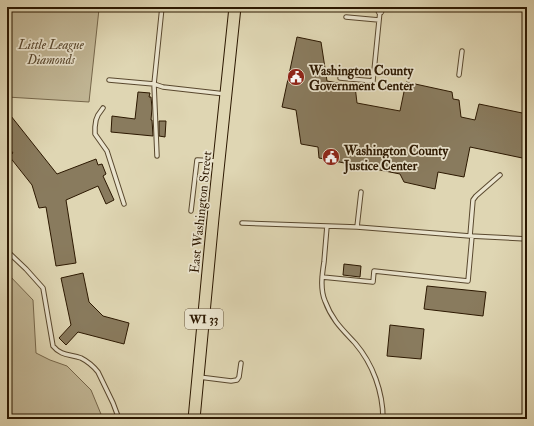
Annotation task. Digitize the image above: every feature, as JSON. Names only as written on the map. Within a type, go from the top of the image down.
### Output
[{"type":"main road","name":"East Washington Street","points":[[194,419],[235,7]]},
{"type":"lane","points":[[157,156],[154,84],[162,7]]},
{"type":"lane","points":[[340,78],[373,82],[380,9]]},
{"type":"lane","points":[[346,17],[379,20]]},
{"type":"lane","points":[[459,75],[462,51]]},
{"type":"lane","points":[[109,80],[154,84],[163,87],[226,94]]},
{"type":"lane","points":[[103,108],[96,120],[95,134],[107,151],[124,204]]},
{"type":"lane","points":[[191,211],[197,160],[219,161]]},
{"type":"lane","points":[[322,277],[373,282],[374,271],[468,281],[473,200],[500,175]]},
{"type":"lane","points":[[357,227],[361,192]]},
{"type":"lane","points":[[242,223],[357,227],[527,239]]},
{"type":"lane","points":[[327,226],[322,277],[324,300],[336,324],[356,344],[369,363],[381,394],[383,419]]},
{"type":"lane","points":[[7,251],[43,288],[53,346],[60,353],[82,358],[95,368],[113,402],[119,419]]},
{"type":"lane","points":[[198,377],[231,381],[237,380],[240,377],[241,363]]},
{"type":"green space","name":"Little League Diamonds","points":[[7,7],[73,7],[99,9],[89,102],[7,97]]},
{"type":"green space","points":[[7,273],[33,300],[36,353],[67,366],[91,390],[103,419],[7,419]]},
{"type":"building","points":[[297,37],[321,42],[327,81],[355,86],[357,103],[400,111],[406,82],[452,92],[453,99],[459,100],[461,117],[475,120],[479,104],[527,114],[527,159],[470,147],[464,177],[438,172],[435,189],[404,182],[400,174],[319,158],[318,147],[301,144],[296,110],[282,107]]},
{"type":"building","points":[[138,92],[150,93],[149,97],[151,97],[153,136],[111,132],[112,116],[135,119]]},
{"type":"building","points":[[7,111],[57,174],[96,159],[98,165],[102,164],[106,174],[103,176],[114,200],[106,204],[98,186],[66,200],[76,263],[56,266],[46,207],[39,208],[32,185],[9,156],[13,153],[7,145]]},
{"type":"building","points":[[159,121],[166,121],[165,137],[159,136]]},
{"type":"building","points":[[344,264],[361,266],[360,277],[343,275]]},
{"type":"building","points":[[83,273],[89,302],[103,316],[129,323],[124,344],[78,332],[66,345],[59,338],[71,325],[61,278]]},
{"type":"building","points":[[427,286],[486,292],[483,316],[424,309]]},
{"type":"building","points":[[390,325],[424,329],[421,359],[387,356]]},
{"type":"place","name":"Washington County Government Center","points":[[296,77]]},
{"type":"place","name":"Washington County Justice Center","points":[[331,157]]}]
